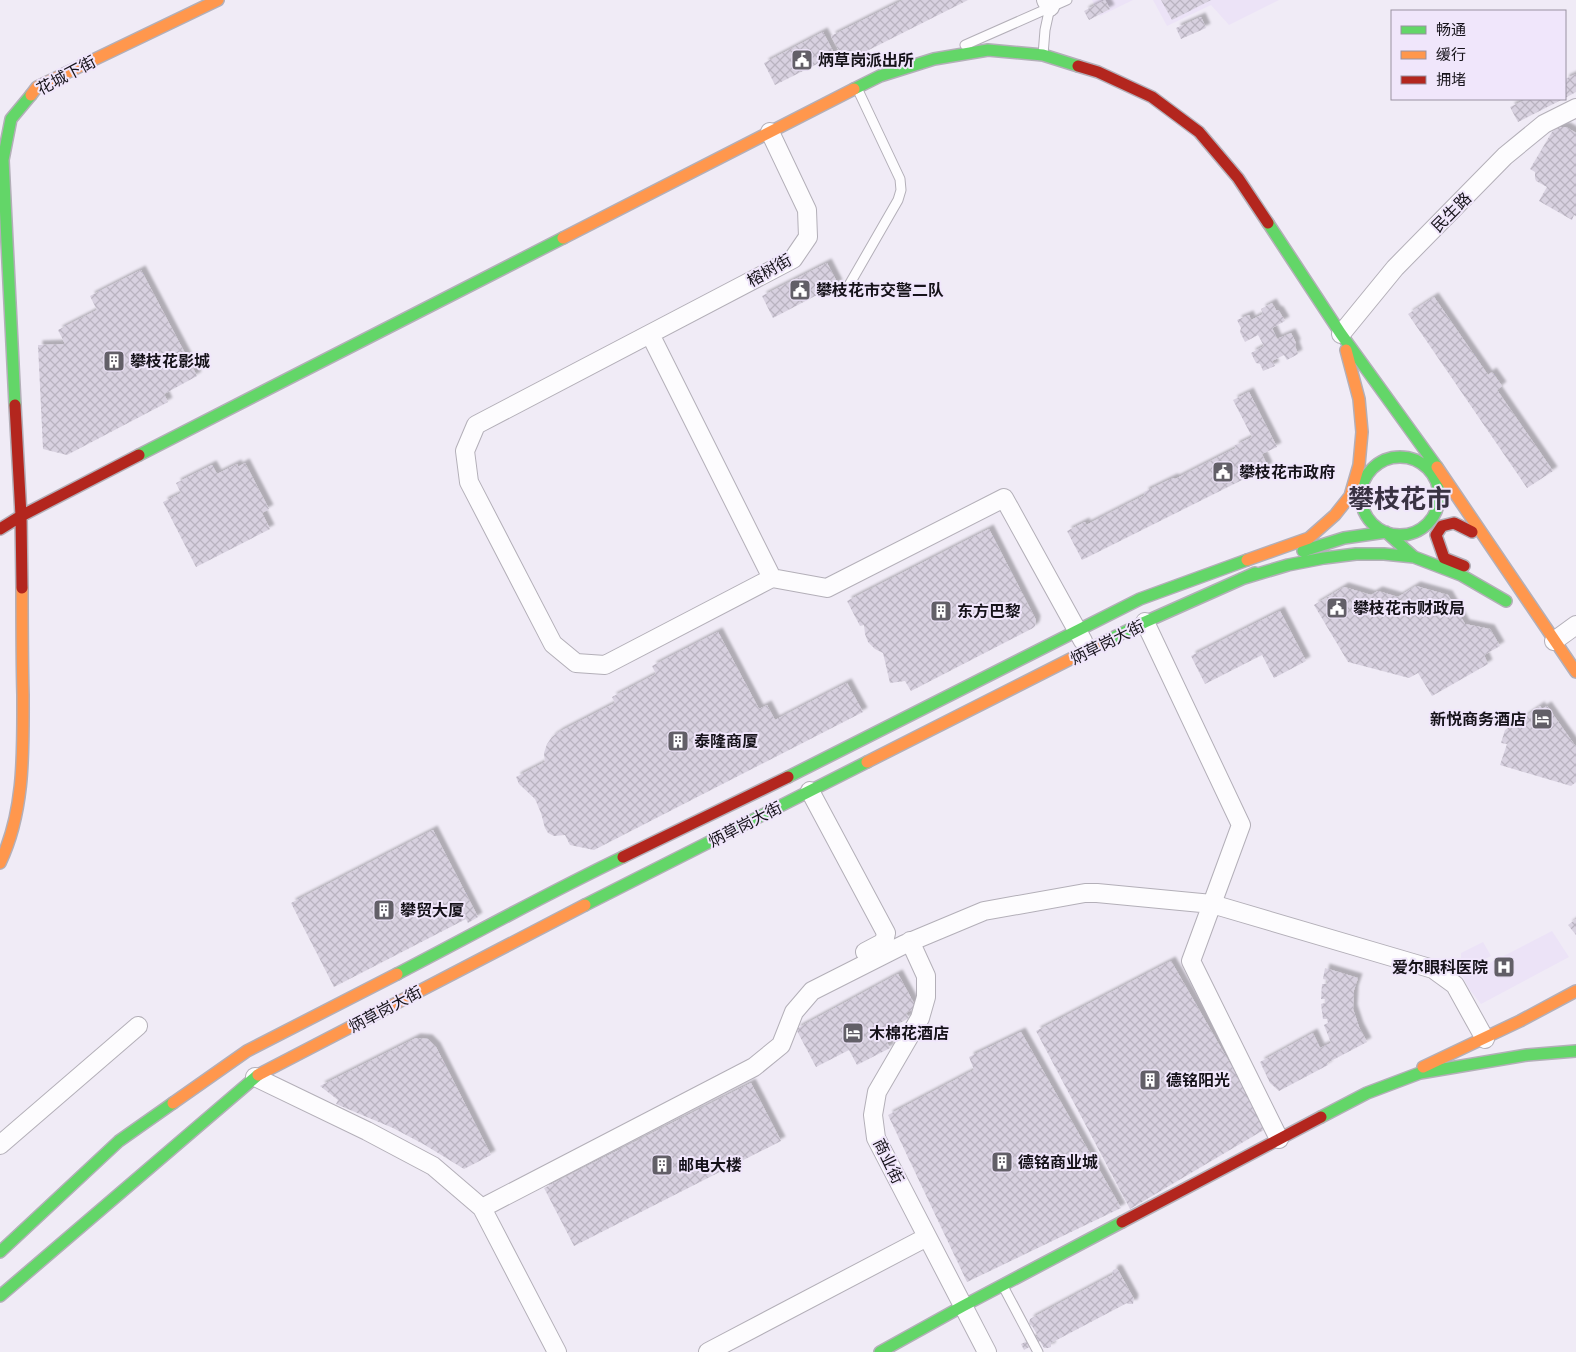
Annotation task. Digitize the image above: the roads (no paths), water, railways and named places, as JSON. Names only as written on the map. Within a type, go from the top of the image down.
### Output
[{"type":"main road","name":"花城下街","points":[[0,863],[8,846],[20,794],[23,736],[21,516],[5,293],[3,160],[11,119],[37,87],[218,0]]},
{"type":"main road","points":[[0,529],[21,516],[264,390],[880,76],[934,58],[988,50],[1043,55],[1098,72],[1152,97],[1199,132],[1238,178],[1341,334],[1447,480],[1527,598],[1549,642]]},
{"type":"main road","points":[[1341,334],[1358,391],[1364,428],[1367,477],[1362,493],[1362,504],[1366,515],[1375,525],[1386,532],[1414,557]]},
{"type":"main road","points":[[1352,368],[1372,419]]},
{"type":"main road","points":[[1239,580],[1319,544],[1361,534],[1386,532],[1398,535],[1411,534],[1423,528],[1432,519],[1438,508],[1440,496],[1438,484],[1374,379]]},
{"type":"main road","points":[[1390,406],[1401,436]]},
{"type":"main road","points":[[1349,499],[1359,471],[1364,428]]},
{"type":"main road","points":[[1367,477],[1379,464],[1389,459],[1413,459],[1424,465],[1573,676]]},
{"type":"main road","name":"炳草岗大街","points":[[0,1252],[119,1141],[247,1051],[550,893],[801,771],[1140,599],[1309,538],[1331,520],[1367,477]]},
{"type":"main road","points":[[1239,580],[1288,565],[1324,558],[1356,554],[1384,554],[1414,557],[1461,574],[1509,604],[1473,570],[1444,558],[1436,535],[1442,526],[1454,523],[1472,532]]},
{"type":"main road","name":"炳草岗大街","points":[[0,1296],[255,1077],[579,908],[1088,650],[1239,580]]},
{"type":"main road","points":[[1531,626],[1549,642]]},
{"type":"main road","points":[[880,1352],[969,1317],[1003,1286],[1367,1093],[1555,1004],[1576,991]]},
{"type":"main road","points":[[1367,1093],[1420,1073],[1527,1055],[1576,1051]]},
{"type":"street","name":"民生路","points":[[1341,334],[1396,268],[1505,156],[1544,124],[1576,108]]},
{"type":"street","name":"榕树街","points":[[770,132],[807,210],[808,237],[794,259],[476,425],[464,451],[469,482],[553,644],[576,663],[605,665],[772,578]]},
{"type":"street","points":[[650,334],[772,578],[827,588],[1004,498],[1088,650]]},
{"type":"street","points":[[1145,622],[1242,824],[1190,962],[1279,1139]]},
{"type":"street","points":[[1549,642],[1576,625]]},
{"type":"street","points":[[810,792],[886,933],[884,942],[813,979],[812,991]]},
{"type":"street","points":[[482,1208],[754,1067],[781,1046],[794,1012],[812,991],[910,941],[984,910],[1085,893],[1212,904],[1433,969],[1455,985],[1485,1038]]},
{"type":"street","name":"商业街","points":[[910,941],[926,976],[926,997],[920,1018],[877,1092],[873,1115],[876,1138],[987,1352]]},
{"type":"street","points":[[0,1145],[138,1026]]},
{"type":"street","points":[[255,1077],[433,1166],[482,1208],[556,1352]]},
{"type":"street","points":[[708,1352],[927,1237]]},
{"type":"lane","points":[[934,58],[1054,3],[1067,0]]},
{"type":"lane","points":[[1043,55],[1045,30],[1054,3]]},
{"type":"lane","points":[[845,292],[898,200],[901,190],[900,179],[857,88]]},
{"type":"lane","points":[[1003,1286],[1038,1352]]},
{"type":"place","name":"炳草岗派出所","points":[[802,60]]},
{"type":"place","name":"攀枝花市交警二队","points":[[800,290]]},
{"type":"place","name":"攀枝花影城","points":[[114,361]]},
{"type":"place","name":"攀枝花市政府","points":[[1223,472]]},
{"type":"place","name":"攀枝花市财政局","points":[[1337,608]]},
{"type":"place","name":"东方巴黎","points":[[941,611]]},
{"type":"place","name":"新悦商务酒店","points":[[1542,719]]},
{"type":"place","name":"泰隆商厦","points":[[678,741]]},
{"type":"place","name":"攀贸大厦","points":[[384,910]]},
{"type":"place","name":"爱尔眼科医院","points":[[1504,967]]},
{"type":"place","name":"木棉花酒店","points":[[853,1033]]},
{"type":"place","name":"德铭阳光","points":[[1150,1080]]},
{"type":"place","name":"德铭商业城","points":[[1002,1162]]},
{"type":"place","name":"邮电大楼","points":[[662,1165]]},
{"type":"district","name":"攀枝花市","points":[[1400,498]]}]
